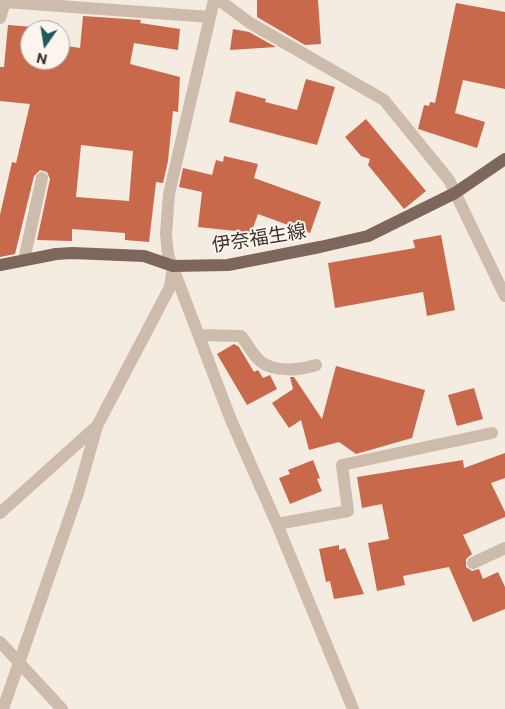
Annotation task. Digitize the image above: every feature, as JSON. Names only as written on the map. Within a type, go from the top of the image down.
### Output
[{"type":"main road","name":"伊奈福生線","points":[[0,265],[72,253],[144,256],[173,266],[228,266],[368,236],[455,193],[505,159]]},
{"type":"street","points":[[214,0],[169,194],[166,234],[168,255],[231,420],[277,524],[353,709]]},
{"type":"street","points":[[219,0],[250,23],[384,100],[449,180],[505,296]]},
{"type":"street","points":[[0,18],[5,2],[210,17]]},
{"type":"street","points":[[24,260],[42,178]]},
{"type":"street","points":[[3,709],[78,493],[98,426],[170,287],[173,266]]},
{"type":"street","points":[[199,335],[241,336],[261,362],[281,368],[299,370],[316,364]]},
{"type":"street","points":[[0,513],[98,426]]},
{"type":"street","points":[[277,524],[348,510],[342,465],[492,433]]},
{"type":"street","points":[[473,564],[505,548]]},
{"type":"street","points":[[0,642],[19,665],[62,709]]},
{"type":"building","points":[[257,0],[318,0],[321,44],[305,45],[257,17]]},
{"type":"building","points":[[456,3],[505,12],[505,89],[463,80],[455,113],[485,122],[477,148],[418,129],[424,105],[429,106],[430,102],[435,103]]},
{"type":"building","points":[[83,16],[141,20],[140,23],[180,29],[178,50],[134,43],[130,64],[180,77],[178,112],[173,111],[168,161],[163,183],[156,182],[149,242],[125,240],[125,233],[72,229],[72,241],[37,240],[50,179],[47,172],[40,170],[34,176],[15,254],[0,257],[0,215],[12,162],[16,163],[30,104],[0,101],[0,67],[4,67],[8,25],[20,26],[20,70],[70,70],[70,46],[80,48]],"holes":[[[81,145],[133,151],[129,201],[76,197]]]},
{"type":"building","points":[[233,29],[249,32],[276,47],[230,50]]},
{"type":"building","points":[[306,79],[335,87],[317,145],[229,122],[236,91],[266,99],[265,102],[297,110]]},
{"type":"building","points":[[366,119],[426,191],[404,209],[368,165],[370,159],[361,156],[345,137]]},
{"type":"building","points":[[224,156],[258,164],[254,178],[321,202],[310,233],[258,214],[250,236],[236,231],[198,227],[202,192],[179,187],[183,168],[212,175],[216,160],[223,162]]},
{"type":"building","points":[[441,235],[455,310],[427,316],[423,292],[335,308],[328,263],[415,248],[413,240]]},
{"type":"building","points":[[234,344],[239,347],[254,372],[258,370],[263,378],[270,375],[277,389],[247,405],[217,354]]},
{"type":"building","points":[[336,366],[425,390],[412,438],[356,454],[339,442],[309,450],[301,420],[289,428],[272,403],[293,389],[290,377],[294,377],[322,419]]},
{"type":"building","points":[[474,388],[483,419],[457,426],[448,395]]},
{"type":"building","points":[[505,453],[505,478],[491,483],[505,512],[505,517],[463,535],[472,554],[466,559],[466,567],[472,571],[479,569],[483,579],[498,572],[505,587],[505,609],[473,622],[449,567],[403,576],[405,585],[377,591],[368,543],[389,539],[382,504],[362,508],[357,477],[463,460],[464,468]]},
{"type":"building","points":[[313,460],[320,478],[317,479],[322,491],[290,504],[279,478],[290,474],[288,470]]},
{"type":"building","points":[[339,545],[339,550],[345,548],[364,594],[334,599],[330,581],[326,582],[319,549]]}]
